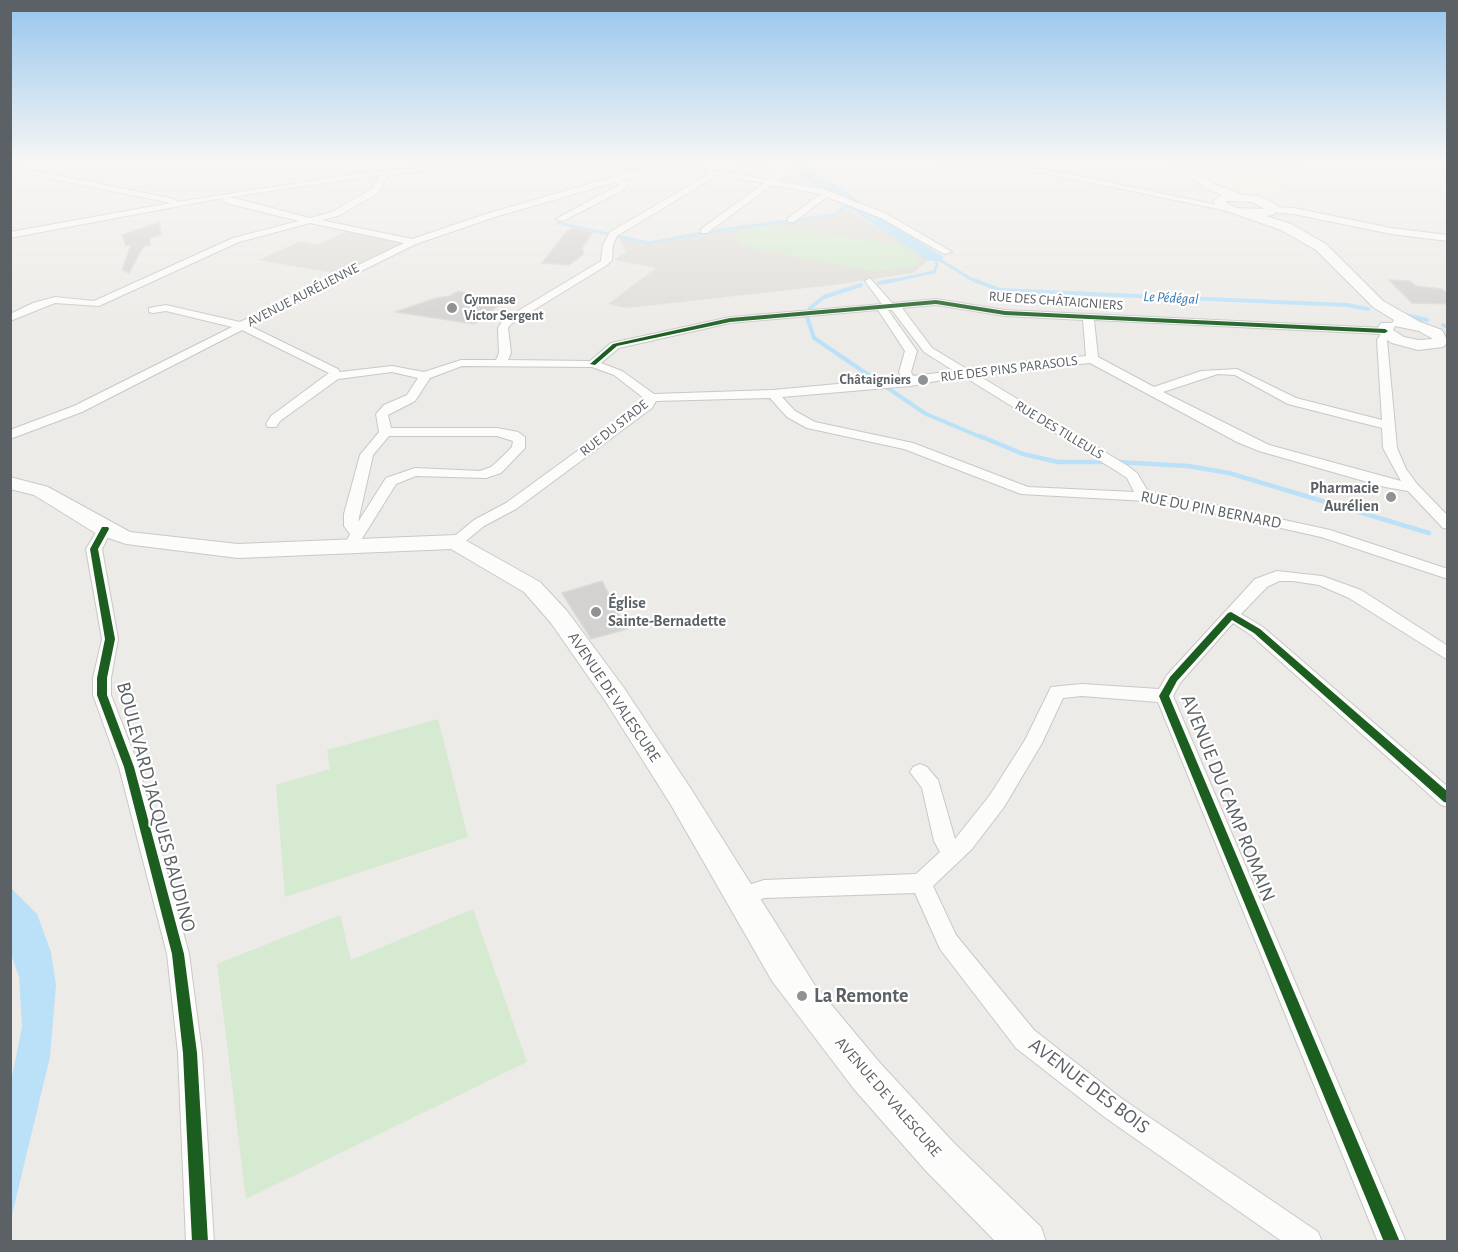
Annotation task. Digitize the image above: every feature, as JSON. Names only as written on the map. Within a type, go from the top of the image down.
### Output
[{"type":"main road","points":[[1268,220],[1286,227],[1321,247],[1378,304],[1441,343]]},
{"type":"main road","points":[[1280,220],[1286,227]]},
{"type":"main road","points":[[1378,304],[1386,330],[1406,342],[1441,343]]},
{"type":"main road","points":[[1386,330],[1398,323],[1414,325]]},
{"type":"main road","points":[[10,483],[41,491],[105,529],[126,538],[155,543],[238,551],[286,551],[354,540],[456,542]]},
{"type":"main road","name":"AVENUE DE VALESCURE","points":[[456,542],[472,554],[532,587],[559,617],[675,787],[784,970],[867,1076],[940,1157],[1026,1242]]},
{"type":"street","points":[[10,235],[87,220]]},
{"type":"street","points":[[10,318],[37,305],[55,300],[95,304],[236,240],[309,220]]},
{"type":"street","points":[[313,220],[413,242]]},
{"type":"street","name":"AVENUE AURÉLIENNE","points":[[10,435],[78,409],[413,242],[476,220]]},
{"type":"street","points":[[501,362],[505,353],[503,328],[550,294],[604,264],[613,234],[636,220]]},
{"type":"street","points":[[704,231],[719,220]]},
{"type":"street","name":"AVENUE AURÉLIENNE","points":[[892,220],[947,252]]},
{"type":"street","points":[[1337,220],[1391,231],[1448,238]]},
{"type":"street","points":[[870,281],[888,307],[911,351],[905,372],[910,382]]},
{"type":"street","name":"RUE DES CHÂTAIGNIERS","points":[[593,364],[615,345],[730,320],[936,303],[1005,313],[1386,330]]},
{"type":"street","points":[[888,307],[928,350]]},
{"type":"street","points":[[153,310],[166,308],[243,326],[334,371],[335,376]]},
{"type":"street","points":[[1088,317],[1092,359]]},
{"type":"street","points":[[1386,330],[1382,340],[1385,350],[1387,425],[1390,448],[1399,469],[1412,488],[1448,525]]},
{"type":"street","points":[[1385,350],[1406,342]]},
{"type":"street","points":[[911,351],[928,350]]},
{"type":"street","name":"RUE DES TILLEULS","points":[[928,350],[1123,469],[1132,476],[1143,495]]},
{"type":"street","name":"RUE DES PINS PARASOLS","points":[[652,398],[773,394],[871,386],[1092,359],[1264,448],[1390,484],[1412,488]]},
{"type":"street","name":"RUE DU STADE","points":[[425,376],[461,363],[593,364],[618,373],[652,398],[648,405],[556,473],[510,506],[479,523],[456,542]]},
{"type":"street","points":[[272,424],[335,376],[393,369],[425,376],[417,392],[411,398],[388,408],[382,414],[385,432],[367,454],[357,490],[351,526],[354,540]]},
{"type":"street","points":[[1153,392],[1201,374],[1218,371],[1237,372],[1292,400],[1387,425]]},
{"type":"street","name":"RUE DU PIN BERNARD","points":[[773,394],[791,414],[811,425],[908,446],[1026,491],[1143,495],[1325,533],[1448,574]]},
{"type":"street","points":[[354,540],[391,482],[396,478],[415,472],[431,471],[481,475],[496,470],[505,462],[518,448],[520,440],[513,435],[497,432],[385,432]]},
{"type":"street","name":"BOULEVARD JACQUES BAUDINO","points":[[105,529],[94,549],[110,639],[102,678],[102,695],[129,767],[178,954],[190,1053],[200,1242]]},
{"type":"street","name":"AVENUE DU CAMP ROMAIN","points":[[1392,1242],[1164,696],[1173,679],[1260,583],[1277,576],[1322,581],[1355,594],[1448,654]]},
{"type":"street","points":[[1231,615],[1257,631],[1448,799]]},
{"type":"street","points":[[741,897],[775,888],[921,883],[965,843],[997,801],[1033,743],[1057,692],[1082,690],[1164,696]]},
{"type":"street","points":[[920,772],[931,785],[944,841],[953,853]]},
{"type":"street","name":"AVENUE DES BOIS","points":[[921,883],[948,942],[1025,1039],[1112,1107],[1308,1242]]},
{"type":"shaded area","points":[[803,220],[866,220],[930,259],[913,273],[834,285],[627,308],[608,304],[656,268],[614,260],[626,252],[619,237],[655,243],[717,231]]},
{"type":"shaded area","points":[[347,231],[406,241],[339,274],[258,260],[301,241],[317,245]]},
{"type":"green space","points":[[766,225],[896,244],[913,250],[920,258],[918,263],[911,268],[873,271],[752,249],[743,246],[735,238],[742,230]]},
{"type":"green space","points":[[438,719],[468,837],[285,897],[276,785],[330,769],[327,750]]},
{"type":"green space","points":[[473,909],[527,1062],[246,1199],[217,964],[340,915],[351,960]]},
{"type":"water","points":[[11,888],[37,914],[51,952],[56,985],[50,1057],[11,1219],[11,1081],[22,1027],[19,977],[11,954]]},
{"type":"building","points":[[159,222],[161,235],[150,238],[150,245],[143,247],[129,273],[122,270],[131,245],[126,246],[122,235]]},
{"type":"building","points":[[573,228],[593,232],[582,248],[584,254],[569,265],[542,263],[567,231]]},
{"type":"building","points":[[1389,280],[1410,281],[1416,286],[1442,289],[1448,294],[1448,304],[1412,303]]},
{"type":"building","name":"Gymnase Victor Sergent","points":[[458,291],[502,303],[475,324],[395,312],[436,298],[450,296]]},
{"type":"building","name":"Église Sainte-Bernadette","points":[[602,581],[627,629],[591,639],[562,593]]},
{"type":"waterway","points":[[558,223],[649,243],[718,230],[792,220]]},
{"type":"waterway","name":"Le Pédégal","points":[[876,220],[935,257]]},
{"type":"waterway","points":[[887,282],[934,272],[937,265],[935,257],[976,282]]},
{"type":"waterway","points":[[879,283],[896,280]]},
{"type":"waterway","name":"Le Pédégal","points":[[974,280],[1000,290],[1347,305],[1368,309]]},
{"type":"waterway","points":[[810,308],[824,297],[861,285]]},
{"type":"waterway","name":"Le Pédégal","points":[[1405,315],[1427,320]]},
{"type":"waterway","points":[[807,317],[814,338],[926,414],[983,438]]},
{"type":"waterway","name":"Le Pédégal","points":[[1443,325],[1448,327]]},
{"type":"waterway","points":[[980,436],[1023,454],[1058,462],[1107,462]]},
{"type":"waterway","points":[[1117,462],[1188,466],[1229,473],[1429,533]]},
{"type":"cycle path","points":[[593,364],[615,345],[730,320],[936,302],[1005,313],[1385,331]]},
{"type":"cycle path","points":[[105,529],[94,549],[110,639],[102,678],[102,695],[129,767],[178,954],[190,1053],[200,1242]]},
{"type":"cycle path","points":[[1392,1242],[1164,696],[1173,679],[1231,615],[1257,631],[1448,799]]},
{"type":"place","name":"Gymnase Victor Sergent","points":[[452,308]]},
{"type":"place","name":"Châtaigniers","points":[[923,380]]},
{"type":"place","name":"Pharmacie Aurélien","points":[[1391,497]]},
{"type":"place","name":"Église Sainte-Bernadette","points":[[596,612]]},
{"type":"place","name":"La Remonte","points":[[802,996]]}]
